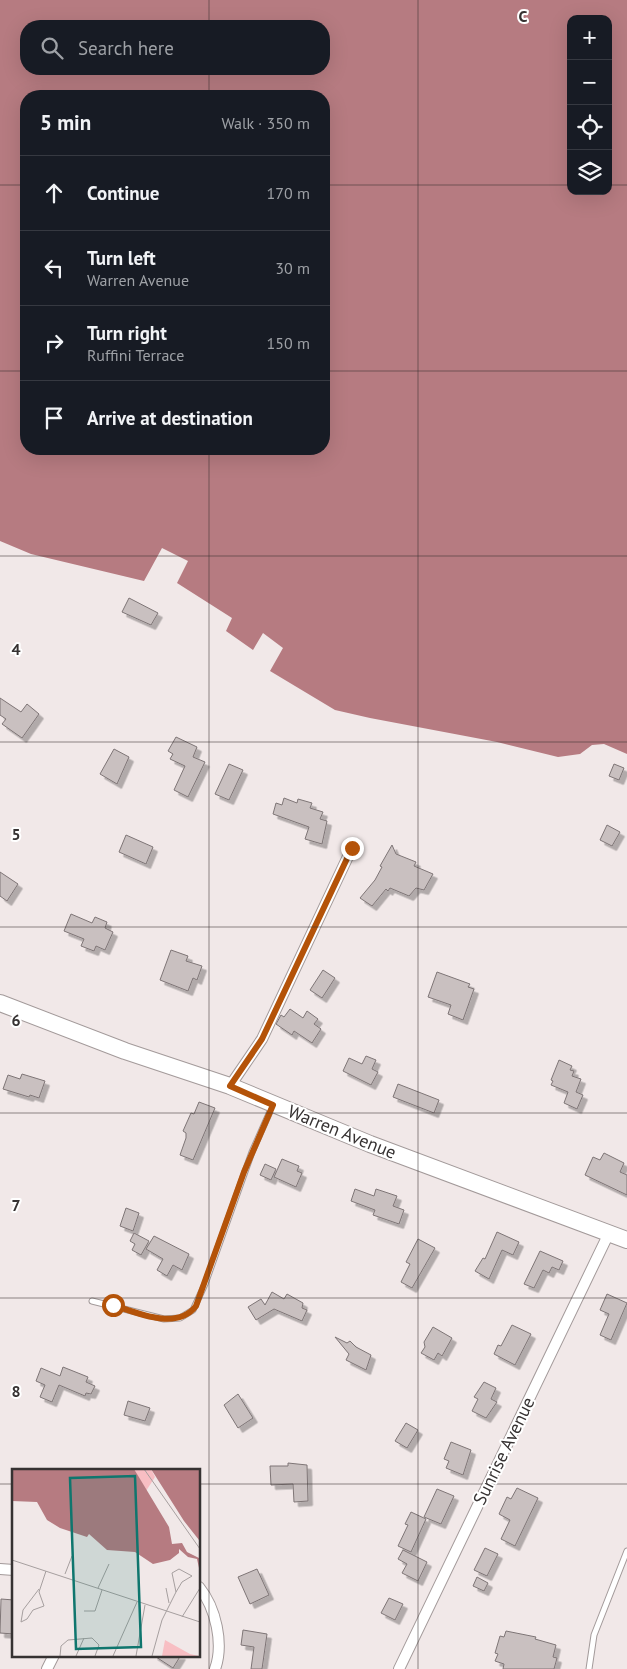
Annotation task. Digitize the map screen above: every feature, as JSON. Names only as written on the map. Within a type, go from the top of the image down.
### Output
[{"type":"main road","name":"Warren Avenue","points":[[0,1003],[134,1054],[230,1086],[414,1161],[627,1240]]},
{"type":"street","points":[[230,1086],[262,1039],[352,848]]},
{"type":"street","name":"Sunrise Avenue","points":[[398,1669],[609,1233]]},
{"type":"street","points":[[200,1589],[209,1603],[219,1638],[220,1648],[215,1669]]},
{"type":"street","points":[[47,1669],[54,1656]]},
{"type":"lane","points":[[92,1301],[164,1319],[180,1318],[192,1310],[204,1284],[252,1152],[273,1105]]},
{"type":"lane","points":[[589,1669],[594,1635],[627,1551]]},
{"type":"shaded area","points":[[0,0],[627,0],[627,754],[604,744],[592,745],[580,754],[558,757],[497,742],[335,710],[270,671],[283,648],[263,633],[253,650],[226,631],[232,618],[177,583],[188,561],[162,548],[144,581],[31,554],[0,541]]},
{"type":"building","points":[[129,598],[158,613],[151,625],[122,612]]},
{"type":"building","points":[[0,698],[21,712],[27,704],[39,714],[22,738],[2,724],[6,719],[0,715]]},
{"type":"building","points":[[176,737],[197,747],[193,757],[205,762],[188,797],[174,790],[185,766],[170,759],[173,754],[168,751]]},
{"type":"building","points":[[114,749],[129,757],[117,784],[100,774]]},
{"type":"building","points":[[229,764],[243,770],[229,800],[215,794]]},
{"type":"building","points":[[614,764],[624,768],[619,780],[609,776]]},
{"type":"building","points":[[284,798],[297,803],[298,799],[312,803],[310,808],[323,812],[320,819],[327,821],[322,844],[305,839],[309,827],[273,814],[276,803],[282,805]]},
{"type":"building","points":[[607,825],[620,832],[612,846],[600,840]]},
{"type":"building","points":[[126,835],[153,847],[146,864],[119,852]]},
{"type":"building","points":[[392,845],[396,854],[416,862],[414,866],[433,874],[424,890],[416,888],[409,896],[390,888],[388,891],[386,889],[372,906],[360,898],[375,880],[382,867],[380,866]]},
{"type":"building","points":[[0,872],[18,884],[7,901],[0,896]]},
{"type":"building","points":[[71,914],[92,923],[95,917],[107,922],[105,928],[113,932],[105,950],[96,946],[94,951],[81,946],[84,939],[64,931]]},
{"type":"building","points":[[171,950],[188,956],[186,961],[202,966],[197,980],[193,978],[188,991],[160,980]]},
{"type":"building","points":[[323,970],[335,978],[322,998],[310,990]]},
{"type":"building","points":[[437,972],[470,984],[468,987],[474,989],[463,1020],[448,1014],[451,1005],[428,997]]},
{"type":"building","points":[[290,1009],[303,1018],[307,1011],[318,1019],[314,1024],[321,1029],[312,1043],[294,1031],[292,1035],[276,1024],[281,1015],[284,1017]]},
{"type":"building","points":[[366,1056],[376,1060],[372,1069],[378,1072],[371,1085],[343,1071],[349,1058],[362,1064]]},
{"type":"building","points":[[559,1060],[572,1066],[570,1070],[574,1071],[572,1076],[581,1079],[576,1092],[583,1095],[577,1109],[564,1103],[568,1092],[551,1085],[553,1081],[551,1080]]},
{"type":"building","points":[[22,1074],[45,1081],[39,1098],[3,1089],[8,1075],[20,1079]]},
{"type":"building","points":[[398,1084],[439,1100],[434,1113],[393,1097]]},
{"type":"building","points":[[199,1102],[215,1108],[193,1160],[180,1155],[186,1138],[186,1133],[183,1131],[191,1113],[194,1114]]},
{"type":"building","points":[[604,1153],[624,1163],[620,1172],[627,1175],[627,1195],[585,1175],[593,1157],[600,1160]]},
{"type":"building","points":[[282,1159],[299,1166],[297,1171],[302,1173],[296,1187],[274,1177]]},
{"type":"building","points":[[265,1164],[276,1169],[271,1180],[260,1175]]},
{"type":"building","points":[[355,1189],[374,1196],[376,1189],[397,1196],[393,1206],[404,1210],[399,1224],[373,1215],[375,1210],[351,1201]]},
{"type":"building","points":[[126,1208],[139,1213],[133,1231],[120,1226]]},
{"type":"building","points":[[497,1232],[519,1242],[513,1255],[502,1250],[489,1279],[475,1271],[483,1258],[485,1259]]},
{"type":"building","points":[[134,1233],[149,1241],[141,1255],[132,1250],[135,1244],[130,1241]]},
{"type":"building","points":[[154,1236],[189,1254],[182,1270],[173,1265],[167,1276],[157,1270],[163,1259],[146,1249]]},
{"type":"building","points":[[418,1239],[435,1248],[412,1288],[401,1282],[410,1264],[406,1262]]},
{"type":"building","points":[[540,1251],[563,1261],[559,1270],[552,1267],[549,1273],[543,1270],[534,1288],[524,1284]]},
{"type":"building","points":[[272,1292],[284,1299],[287,1294],[303,1303],[302,1308],[307,1310],[302,1321],[274,1309],[256,1320],[248,1307],[261,1299],[265,1305]]},
{"type":"building","points":[[607,1294],[627,1303],[611,1340],[600,1335],[609,1314],[600,1310]]},
{"type":"building","points":[[512,1325],[531,1334],[515,1365],[494,1354],[498,1345],[501,1346]]},
{"type":"building","points":[[433,1327],[452,1338],[442,1356],[438,1353],[434,1360],[421,1353],[425,1347],[424,1342]]},
{"type":"building","points":[[335,1337],[347,1343],[350,1341],[356,1347],[371,1355],[366,1370],[346,1360],[349,1354]]},
{"type":"building","points":[[63,1367],[88,1377],[86,1382],[95,1386],[91,1394],[86,1393],[85,1396],[59,1385],[52,1402],[40,1397],[45,1385],[36,1381],[41,1368],[60,1376]]},
{"type":"building","points":[[484,1382],[496,1388],[491,1399],[497,1402],[486,1418],[472,1411],[478,1399],[474,1397]]},
{"type":"building","points":[[238,1394],[253,1418],[238,1428],[224,1405]]},
{"type":"building","points":[[128,1401],[150,1408],[145,1421],[124,1415]]},
{"type":"building","points":[[406,1423],[418,1430],[407,1448],[395,1441]]},
{"type":"building","points":[[451,1442],[471,1450],[463,1475],[446,1468],[449,1461],[444,1459]]},
{"type":"building","points":[[288,1463],[307,1465],[308,1501],[294,1502],[293,1484],[271,1485],[270,1466],[288,1466]]},
{"type":"building","points":[[517,1488],[538,1498],[515,1546],[501,1539],[510,1520],[499,1514],[507,1497],[511,1499]]},
{"type":"building","points":[[437,1489],[454,1496],[441,1524],[424,1517]]},
{"type":"building","points":[[411,1512],[426,1519],[411,1552],[398,1546],[408,1525],[405,1524]]},
{"type":"building","points":[[485,1548],[498,1554],[487,1576],[474,1570]]},
{"type":"building","points":[[403,1550],[427,1562],[418,1581],[402,1573],[407,1564],[398,1559]]},
{"type":"building","points":[[257,1569],[269,1595],[250,1604],[238,1577]]},
{"type":"building","points":[[477,1577],[488,1583],[484,1591],[473,1586]]},
{"type":"building","points":[[389,1598],[403,1604],[395,1620],[381,1613]]},
{"type":"building","points":[[1,1599],[12,1600],[12,1634],[0,1633]]},
{"type":"building","points":[[243,1630],[267,1634],[262,1669],[251,1669],[254,1647],[241,1645]]},
{"type":"building","points":[[506,1631],[536,1637],[535,1639],[556,1645],[553,1657],[557,1658],[554,1669],[503,1669],[504,1664],[495,1661],[498,1654],[495,1653],[500,1636],[504,1637]]},
{"type":"building","points":[[155,1656],[180,1656],[173,1668]]},
{"type":"route","points":[[113,1305],[164,1319],[180,1318],[196,1306],[244,1172],[273,1105],[230,1086],[262,1039],[352,848]]}]
